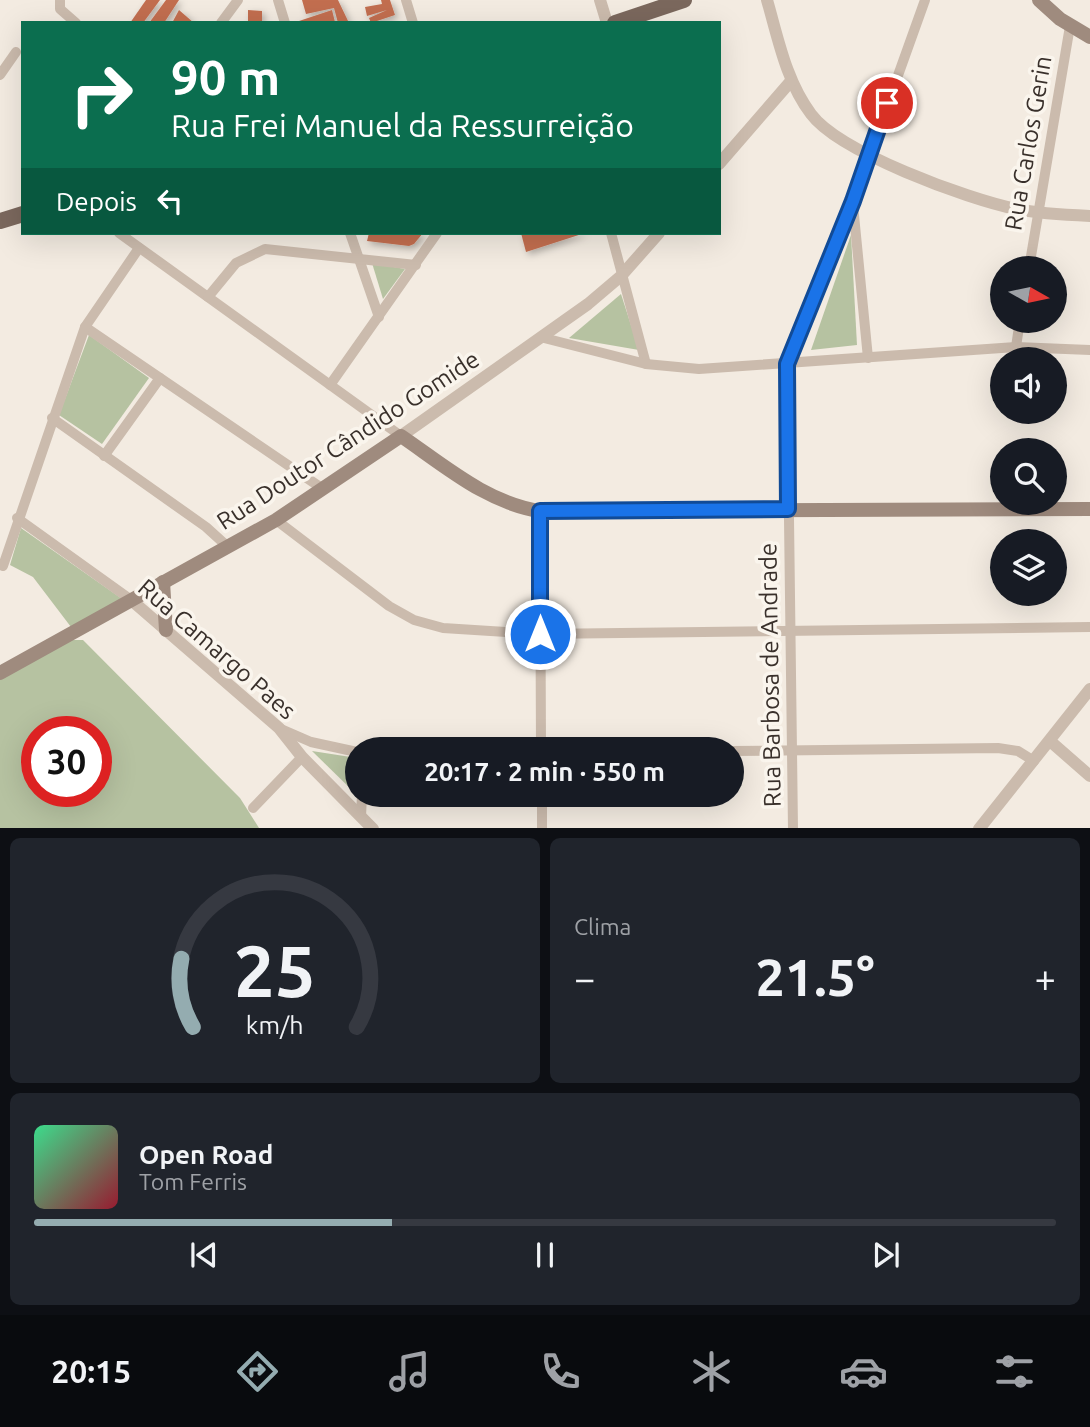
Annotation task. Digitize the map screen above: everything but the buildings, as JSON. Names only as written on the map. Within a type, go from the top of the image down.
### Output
[{"type":"main road","points":[[621,21],[684,0]]},
{"type":"main road","points":[[1039,0],[1070,26],[1090,37]]},
{"type":"main road","points":[[0,221],[21,215]]},
{"type":"main road","points":[[401,436],[488,495],[513,506],[540,511],[1090,509]]},
{"type":"main road","name":"Rua Doutor Cândido Gomide","points":[[0,673],[276,520],[401,436]]},
{"type":"main road","points":[[163,582],[166,630]]},
{"type":"street","points":[[60,0],[61,9],[74,21]]},
{"type":"street","points":[[222,21],[238,0]]},
{"type":"street","points":[[278,0],[284,21]]},
{"type":"street","points":[[406,0],[412,21]]},
{"type":"street","points":[[600,0],[606,21]]},
{"type":"street","points":[[766,0],[791,81],[811,115],[829,134],[868,155],[990,202],[1038,213],[1090,216]]},
{"type":"street","name":"Rua Barbosa de Andrade","points":[[793,828],[787,364],[853,201],[925,0]]},
{"type":"street","name":"Rua Carlos Gerin","points":[[1031,256],[1070,26]]},
{"type":"street","points":[[0,75],[16,52]]},
{"type":"street","points":[[721,162],[791,81]]},
{"type":"street","points":[[853,201],[868,358]]},
{"type":"street","points":[[122,235],[401,436]]},
{"type":"street","points":[[351,235],[379,317]]},
{"type":"street","points":[[330,385],[436,235]]},
{"type":"street","points":[[611,235],[646,364]]},
{"type":"street","name":"Rua Doutor Cândido Gomide","points":[[401,436],[544,338],[621,276],[657,235]]},
{"type":"street","points":[[3,566],[17,518],[85,327],[139,248]]},
{"type":"street","points":[[208,297],[236,263],[265,249],[357,256],[416,264]]},
{"type":"street","points":[[85,327],[323,489]]},
{"type":"street","points":[[1016,347],[1018,333]]},
{"type":"street","points":[[544,338],[646,364],[699,369],[990,349]]},
{"type":"street","points":[[1067,349],[1090,350]]},
{"type":"street","points":[[104,456],[160,378]]},
{"type":"street","points":[[52,418],[206,527],[228,547]]},
{"type":"street","points":[[540,511],[541,737]]},
{"type":"street","name":"Rua Camargo Paes","points":[[17,518],[130,599],[166,630],[279,729],[302,757],[373,828]]},
{"type":"street","points":[[276,520],[389,606],[414,620],[467,631],[540,634],[791,628],[1090,626]]},
{"type":"street","points":[[979,828],[1090,689]]},
{"type":"street","points":[[279,729],[310,742],[345,749]]},
{"type":"street","points":[[1049,741],[1090,776]]},
{"type":"street","points":[[744,751],[999,748],[1017,751],[1034,761]]},
{"type":"street","points":[[253,808],[302,757]]},
{"type":"street","points":[[360,817],[361,807]]},
{"type":"street","points":[[542,807],[542,828]]},
{"type":"green space","points":[[851,235],[857,345],[811,350]]},
{"type":"green space","points":[[372,263],[405,269],[383,299]]},
{"type":"green space","points":[[621,294],[639,350],[569,338]]},
{"type":"green space","points":[[89,335],[149,378],[102,444],[59,415]]},
{"type":"green space","points":[[21,528],[125,601],[71,627],[33,577],[10,565]]},
{"type":"green space","points":[[63,640],[83,640],[240,798],[259,828],[0,828],[0,675]]},
{"type":"green space","points":[[312,751],[345,756],[345,783]]},
{"type":"route","points":[[540,634],[540,511],[788,509],[787,364],[853,201],[887,103]]}]
